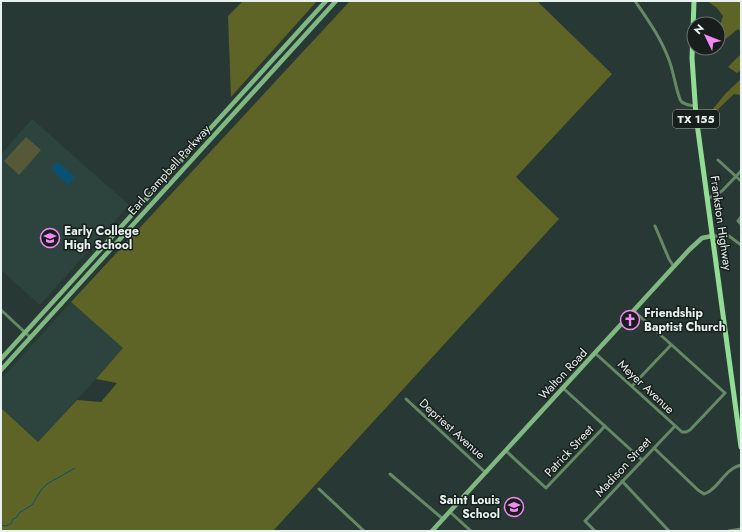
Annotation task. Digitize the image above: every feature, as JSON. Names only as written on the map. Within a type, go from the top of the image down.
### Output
[{"type":"main road","name":"Earl Campbell Parkway","points":[[1,359],[326,1]]},
{"type":"main road","name":"Earl Campbell Parkway","points":[[1,370],[335,1]]},
{"type":"main road","name":"Frankston Highway","points":[[694,1],[692,50],[695,106],[741,445]]},
{"type":"main road","points":[[178,165],[183,169]]},
{"type":"main road","name":"Walton Road","points":[[432,531],[700,239],[712,236]]},
{"type":"street","points":[[636,1],[664,46],[670,62],[680,100],[685,104],[695,106]]},
{"type":"street","points":[[718,160],[741,180]]},
{"type":"street","points":[[707,199],[722,191],[741,171]]},
{"type":"street","points":[[740,223],[741,217]]},
{"type":"street","points":[[655,226],[674,267]]},
{"type":"street","points":[[712,236],[729,236],[741,245]]},
{"type":"street","points":[[1,310],[30,337]]},
{"type":"street","points":[[634,311],[725,393],[734,392]]},
{"type":"street","points":[[632,386],[671,345]]},
{"type":"street","name":"Meyer Avenue","points":[[595,353],[682,432],[690,430],[725,393]]},
{"type":"street","points":[[563,388],[642,460]]},
{"type":"street","name":"Depriest Avenue","points":[[406,399],[486,473]]},
{"type":"street","name":"Patrick Street","points":[[506,451],[546,488],[605,426]]},
{"type":"street","name":"Madison Street","points":[[595,531],[585,521],[675,426]]},
{"type":"street","points":[[654,448],[704,494],[711,490],[730,470],[741,465]]},
{"type":"street","points":[[390,474],[443,519]]},
{"type":"street","points":[[622,481],[669,531]]},
{"type":"street","points":[[319,489],[364,531]]},
{"type":"street","points":[[450,512],[472,531]]},
{"type":"street","points":[[729,531],[741,529]]},
{"type":"shaded area","name":"Early College High School","points":[[32,119],[129,205],[40,305],[1,270],[1,154]]},
{"type":"shaded area","points":[[71,302],[124,348],[38,442],[1,408],[1,379]]},
{"type":"green space","points":[[243,1],[317,1],[231,97],[228,16]]},
{"type":"green space","points":[[350,1],[537,1],[612,74],[516,177],[559,219],[273,531],[1,531],[1,408],[38,442],[77,400],[101,402],[117,383],[96,379],[123,348],[71,302]]},
{"type":"green space","points":[[707,1],[741,1],[741,32],[738,29],[726,39],[726,16],[723,16],[717,8]]},
{"type":"green space","points":[[741,54],[741,70],[737,73],[728,67]]},
{"type":"green space","points":[[741,79],[741,95],[734,94],[712,115],[708,115],[726,93]]},
{"type":"green space","points":[[26,137],[41,150],[19,175],[4,161]]},
{"type":"water","points":[[58,162],[75,177],[68,185],[51,169]]},
{"type":"waterway","points":[[1,525],[6,526],[12,523],[12,520],[17,517],[19,513],[32,505],[41,490],[47,484],[75,468]]},
{"type":"place","name":"Early College High School","points":[[50,238]]},
{"type":"place","name":"Friendship Baptist Church","points":[[630,320]]},
{"type":"place","name":"Saint Louis School","points":[[514,507]]}]
